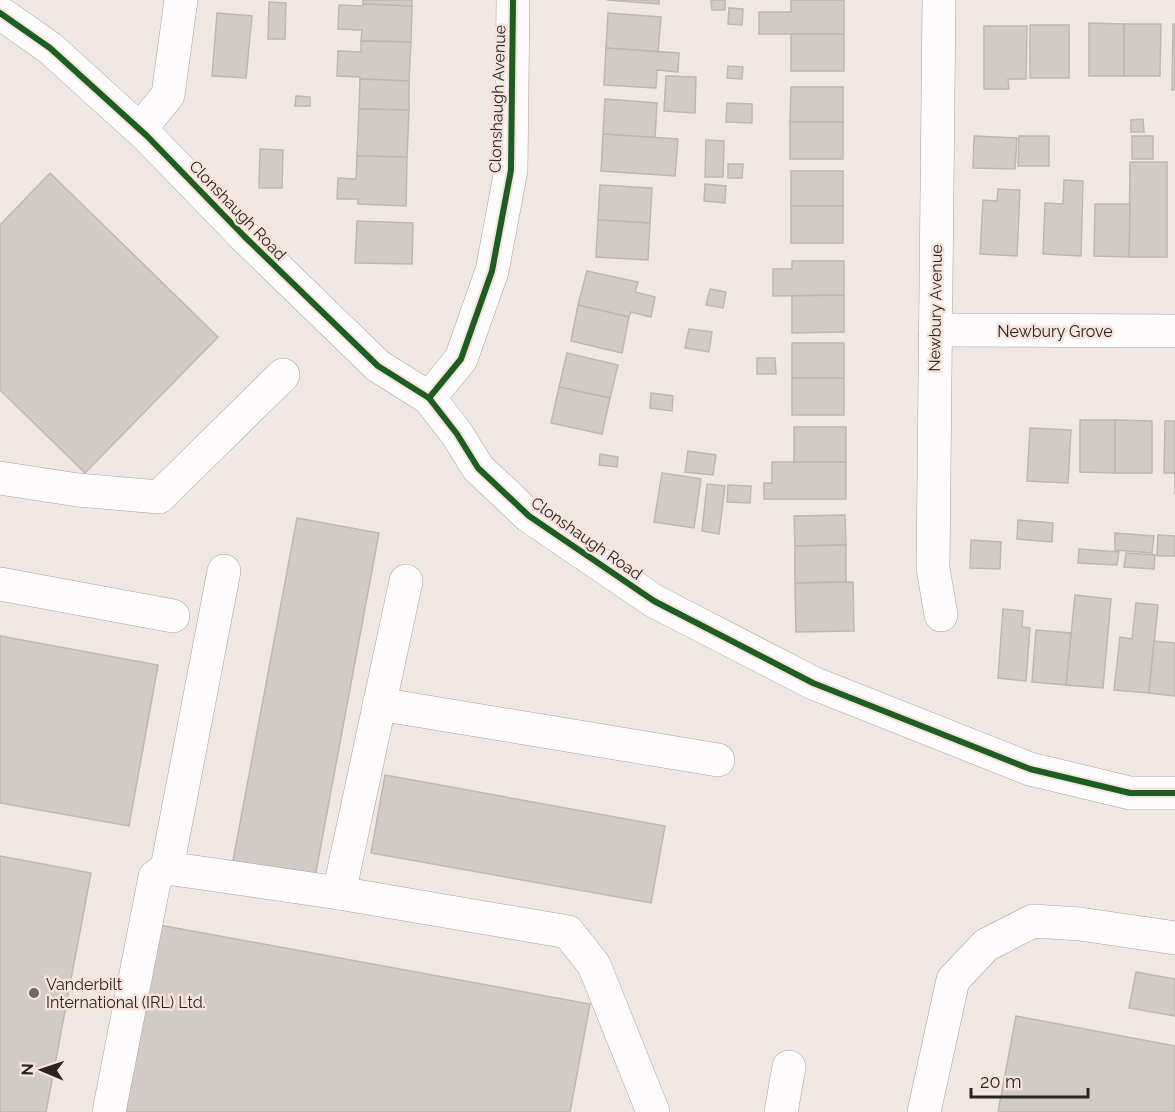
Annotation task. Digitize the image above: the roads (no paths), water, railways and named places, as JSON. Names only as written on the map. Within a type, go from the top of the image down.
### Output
[{"type":"street","points":[[140,129],[168,95],[181,0]]},
{"type":"street","name":"Clonshaugh Avenue","points":[[429,398],[461,359],[492,271],[511,170],[513,0]]},
{"type":"street","name":"Newbury Avenue","points":[[939,0],[933,568],[941,615]]},
{"type":"street","name":"Clonshaugh Road","points":[[0,13],[50,48],[140,129],[252,244],[378,366],[429,398],[457,434],[478,468],[529,516],[654,600],[813,683],[1030,769],[1130,793],[1175,793]]},
{"type":"street","name":"Newbury Grove","points":[[935,330],[1175,331]]},
{"type":"street","points":[[0,478],[78,490],[159,497],[283,375]]},
{"type":"street","points":[[109,1112],[155,877],[167,868],[224,571]]},
{"type":"street","points":[[339,893],[406,581]]},
{"type":"street","points":[[0,584],[173,616]]},
{"type":"street","points":[[379,704],[718,760]]},
{"type":"street","points":[[167,868],[339,893],[568,932],[594,965],[653,1112]]},
{"type":"street","points":[[924,1112],[953,980],[986,945],[1033,921],[1080,924],[1175,938]]},
{"type":"street","points":[[781,1112],[789,1067]]},
{"type":"place","name":"Vanderbilt International (IRL) Ltd.","points":[[34,993]]}]
